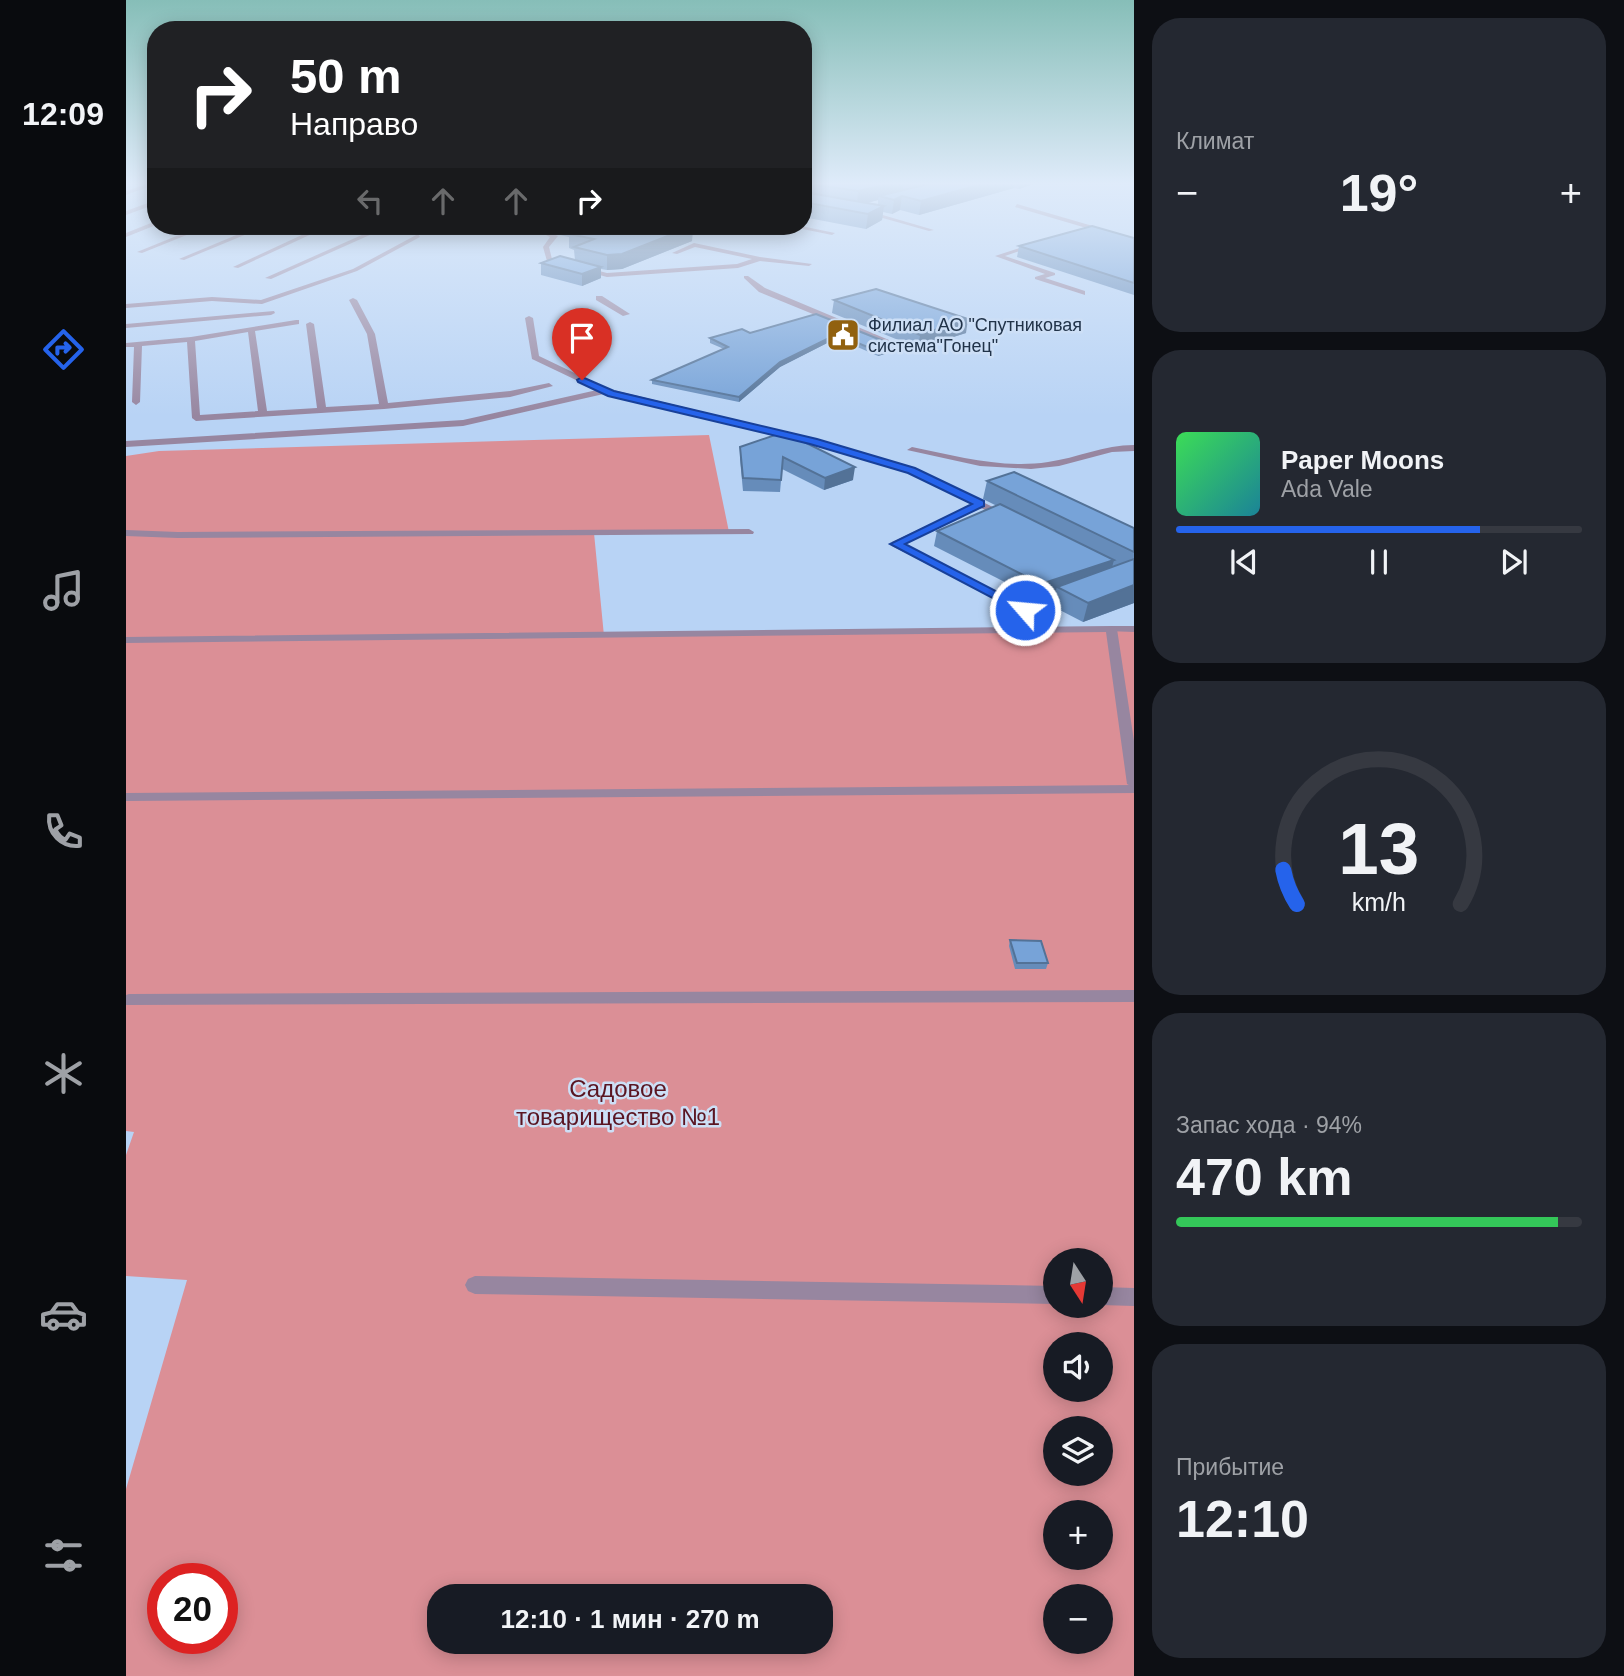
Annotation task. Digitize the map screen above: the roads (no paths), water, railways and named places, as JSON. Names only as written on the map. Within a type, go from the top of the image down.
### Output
[{"type":"street","points":[[236,267],[253,259]]},
{"type":"street","points":[[269,278],[312,259]]},
{"type":"street","points":[[126,306],[212,299],[262,302],[355,270],[375,259]]},
{"type":"street","points":[[548,259],[607,275],[738,266],[759,259]]},
{"type":"street","points":[[762,259],[809,264]]},
{"type":"street","points":[[1008,259],[1053,274],[1037,278],[1082,293]]},
{"type":"street","points":[[746,278],[762,290],[904,348]]},
{"type":"street","points":[[599,298],[626,314]]},
{"type":"street","points":[[354,300],[371,334],[384,406]]},
{"type":"street","points":[[126,326],[271,313]]},
{"type":"street","points":[[529,318],[535,357],[605,391],[813,441],[911,470],[1017,521]]},
{"type":"street","points":[[126,345],[191,339],[296,322]]},
{"type":"street","points":[[310,324],[322,410]]},
{"type":"street","points":[[251,329],[262,414]]},
{"type":"street","points":[[191,339],[195,418],[384,406],[510,394],[549,386]]},
{"type":"street","points":[[136,402],[138,344]]},
{"type":"street","points":[[126,444],[463,424],[605,391]]},
{"type":"street","points":[[912,450],[1007,468],[1049,464],[1118,447],[1134,448]]},
{"type":"street","points":[[981,504],[896,544],[1025,610],[1088,588]]},
{"type":"street","points":[[126,533],[749,532]]},
{"type":"street","points":[[126,797],[1134,786],[1111,629]]},
{"type":"street","points":[[126,640],[1134,629]]},
{"type":"street","points":[[129,1000],[1134,996]]},
{"type":"street","points":[[475,1285],[1043,1295]]},
{"type":"street","points":[[1113,1296],[1134,1297]]},
{"type":"place","name":"Филиал АО \"Спутниковая система\"Гонец\"","points":[[843,335]]},
{"type":"park label","name":"Садовое товарищество №1","points":[[618,1102]]}]
